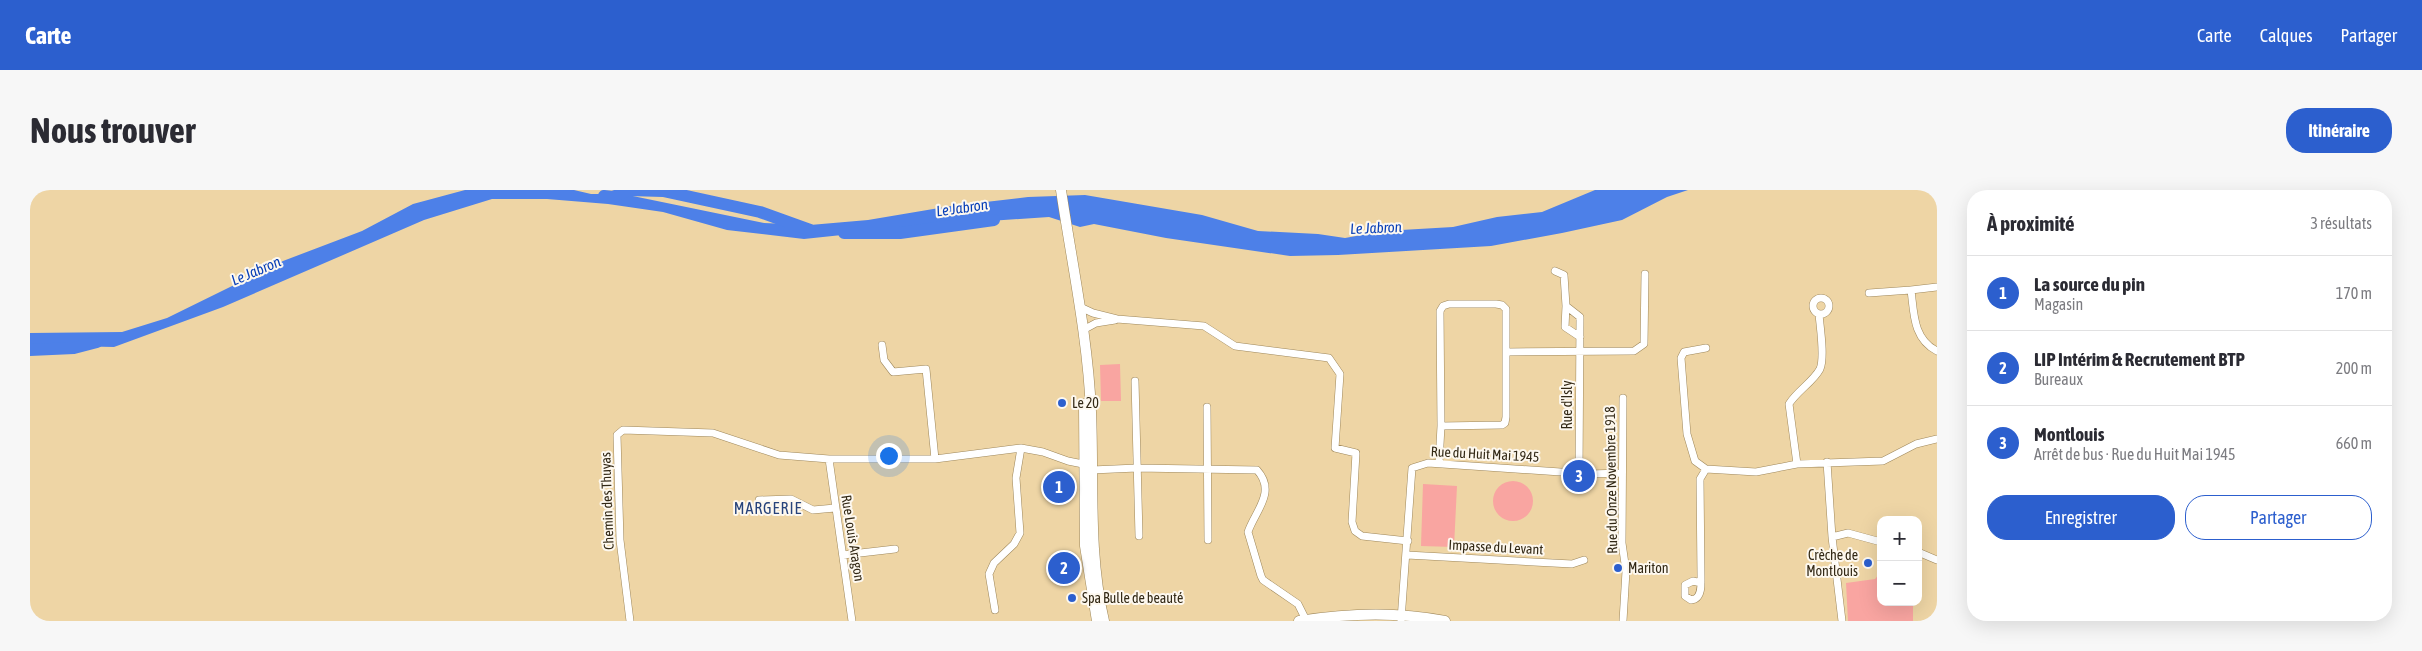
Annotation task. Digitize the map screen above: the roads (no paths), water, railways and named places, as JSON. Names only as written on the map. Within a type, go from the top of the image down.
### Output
[{"type":"main road","points":[[1061,190],[1080,307],[1091,410],[1097,586],[1104,621]]},
{"type":"main road","points":[[1085,356],[1083,463],[1085,546],[1096,621]]},
{"type":"main road","points":[[1302,621],[1344,616],[1402,617],[1445,621]]},
{"type":"street","points":[[1554,271],[1564,275],[1565,327],[1580,337]]},
{"type":"street","points":[[1507,352],[1634,351],[1641,348],[1644,344],[1645,274]]},
{"type":"street","points":[[1869,293],[1937,287]]},
{"type":"street","points":[[1911,290],[1919,335],[1926,344],[1937,351]]},
{"type":"street","points":[[1439,464],[1441,426],[1440,311],[1449,304],[1502,305],[1508,317],[1505,423],[1497,426],[1441,426]]},
{"type":"street","name":"Rue d'Isly","points":[[1566,306],[1580,317],[1579,473]]},
{"type":"street","points":[[1080,307],[1093,313],[1117,319],[1204,326],[1235,346],[1329,358],[1340,374],[1335,448],[1356,453],[1352,522],[1355,531],[1362,536],[1408,541]]},
{"type":"street","points":[[1797,464],[1789,404],[1819,369],[1822,360],[1820,314]]},
{"type":"street","points":[[1083,330],[1096,324],[1117,319]]},
{"type":"street","points":[[882,345],[884,360],[893,372],[926,369],[936,459]]},
{"type":"street","points":[[1706,348],[1684,352],[1681,358],[1687,434],[1695,462],[1706,469],[1756,472],[1797,464],[1883,462],[1916,444],[1937,439]]},
{"type":"street","points":[[1135,381],[1139,536]]},
{"type":"street","name":"Rue du Onze Novembre 1918","points":[[1623,398],[1622,543],[1626,572],[1623,621]]},
{"type":"street","points":[[1207,407],[1208,540]]},
{"type":"street","name":"Chemin des Thuyas","points":[[630,621],[620,540],[617,435],[624,430],[713,433],[779,455],[829,459],[936,459],[1021,448],[1043,452],[1068,461],[1083,463]]},
{"type":"street","points":[[995,610],[990,574],[994,563],[1014,544],[1020,533],[1016,478],[1021,448]]},
{"type":"street","name":"Rue Louis Aragon","points":[[829,459],[852,621]]},
{"type":"street","points":[[1827,462],[1832,537],[1842,621]]},
{"type":"street","points":[[1083,463],[1088,464],[1089,493],[1093,503]]},
{"type":"street","name":"Rue du Huit Mai 1945","points":[[1402,617],[1412,468],[1428,463],[1579,473],[1622,473]]},
{"type":"street","points":[[1092,470],[1137,468],[1257,470],[1261,474],[1265,497],[1259,513],[1248,532],[1252,548],[1263,580],[1298,604],[1302,621]]},
{"type":"street","points":[[1701,583],[1700,479],[1706,469]]},
{"type":"street","points":[[759,500],[791,499],[813,510],[835,508]]},
{"type":"street","points":[[1832,537],[1848,534],[1877,541]]},
{"type":"street","points":[[843,555],[895,549]]},
{"type":"street","points":[[1922,554],[1937,560]]},
{"type":"street","name":"Impasse du Levant","points":[[1407,555],[1572,564],[1584,560]]},
{"type":"water","points":[[465,190],[574,190],[591,194],[623,194],[764,223],[810,225],[868,220],[951,206],[1028,197],[1085,195],[1202,215],[1258,231],[1318,234],[1345,238],[1384,231],[1453,227],[1497,217],[1542,212],[1595,190],[1688,190],[1667,197],[1622,220],[1491,246],[1290,256],[1166,238],[1094,224],[1080,227],[1049,217],[946,224],[804,239],[727,230],[663,212],[608,204],[547,199],[492,199],[424,220],[223,307],[114,347],[68,346],[30,355],[30,333],[122,332],[167,318],[283,261],[362,231],[413,204]]},
{"type":"waterway","name":"Le Jabron","points":[[604,196],[613,197],[629,190],[663,191],[760,212],[810,230]]},
{"type":"waterway","name":"Le Jabron","points":[[844,233],[900,233],[994,220]]},
{"type":"waterway","name":"Le Jabron","points":[[30,350],[74,348],[97,342]]},
{"type":"place","name":"Le 20","points":[[1062,403]]},
{"type":"place","name":"Montlouis","points":[[1579,476]]},
{"type":"place","name":"La source du pin","points":[[1059,487]]},
{"type":"place","name":"Crèche de Montlouis","points":[[1868,563]]},
{"type":"place","name":"LIP Intérim & Recrutement BTP","points":[[1064,568]]},
{"type":"place","name":"Mariton","points":[[1618,568]]},
{"type":"place","name":"Spa Bulle de beauté","points":[[1072,598]]},
{"type":"district","name":"MARGERIE","points":[[768,508]]}]
